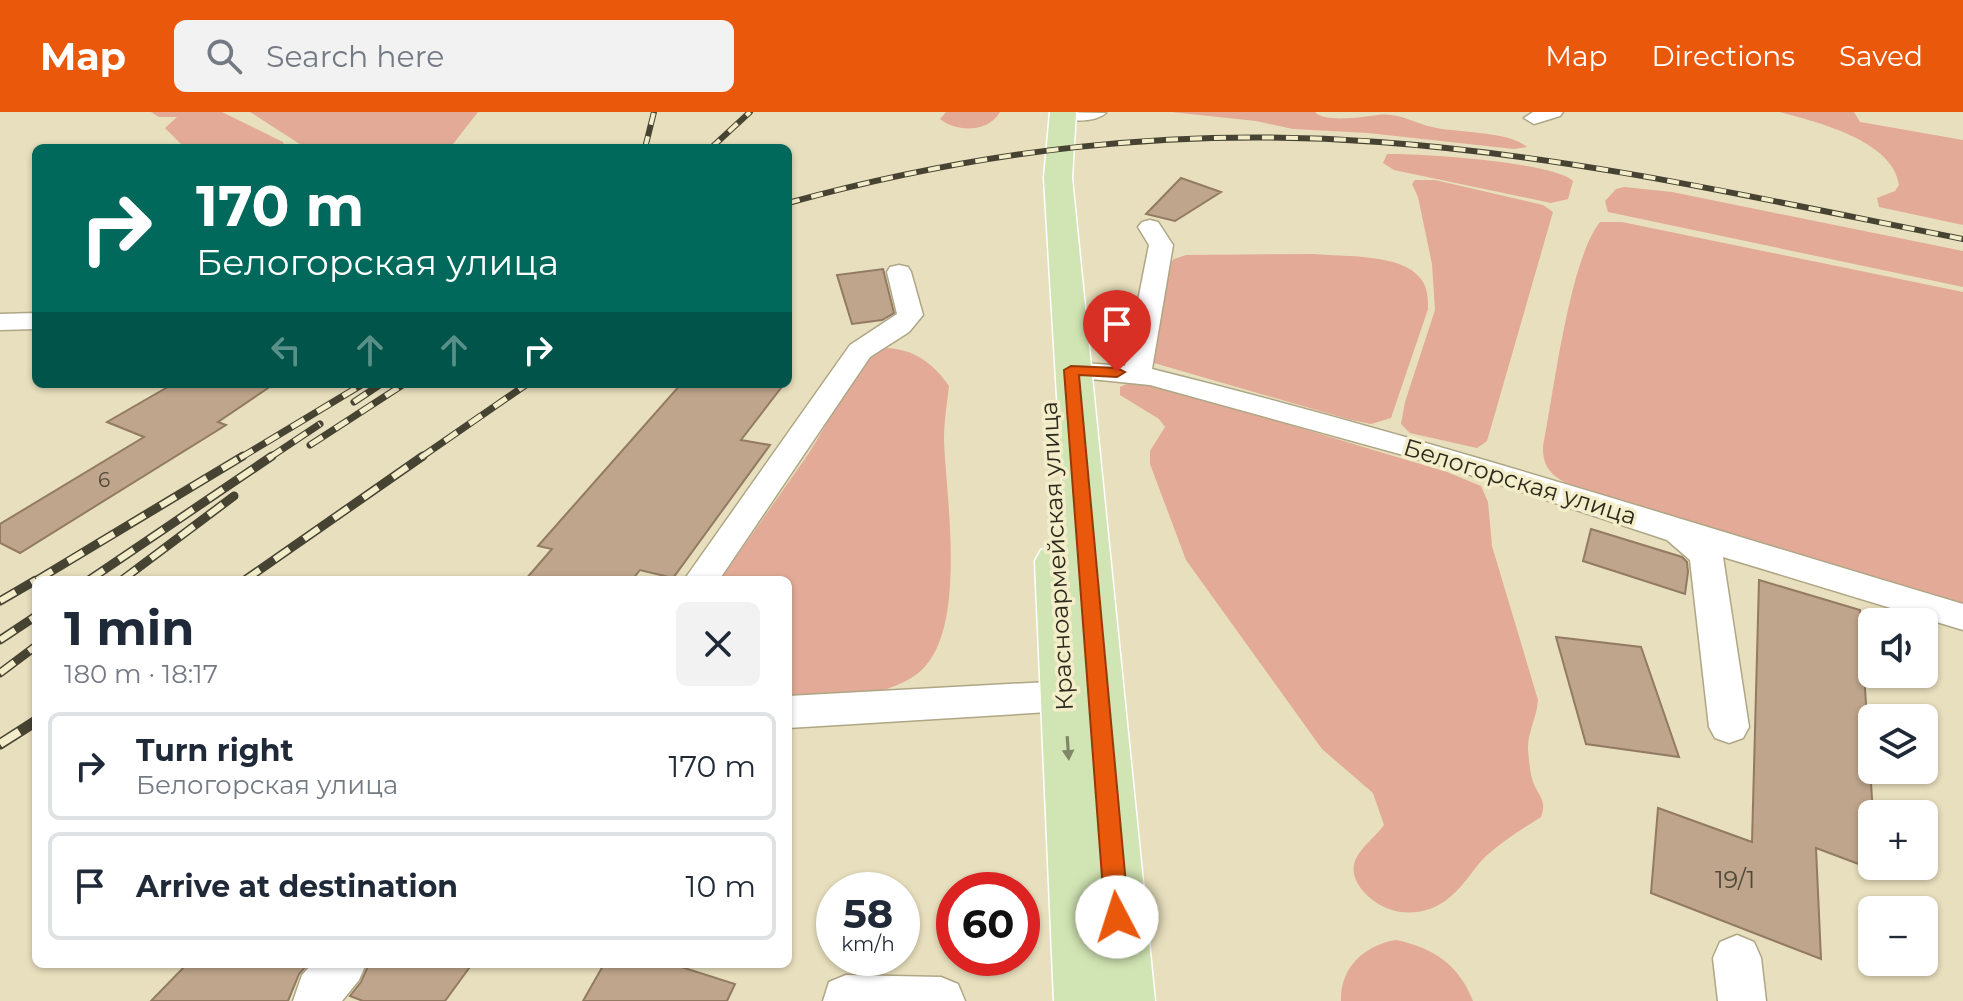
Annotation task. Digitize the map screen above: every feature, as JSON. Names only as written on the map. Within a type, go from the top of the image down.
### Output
[{"type":"main road","name":"Красноармейская улица","points":[[1067,113],[1058,178],[1124,1001]]},
{"type":"main road","name":"Красноармейская улица","points":[[1067,113],[1039,137],[1038,159],[1046,371],[1085,1001]]},
{"type":"street","points":[[1137,374],[1161,245],[1150,227]]},
{"type":"street","points":[[704,576],[860,351],[872,340],[888,334],[910,315],[899,272]]},
{"type":"street","points":[[0,322],[32,321]]},
{"type":"street","name":"Белогорская улица","points":[[1071,370],[1137,374],[1454,459],[1680,532],[1963,617]]},
{"type":"street","points":[[1680,532],[1706,556],[1729,727]]},
{"type":"street","points":[[792,712],[1065,696]]},
{"type":"street","points":[[317,1001],[319,992],[339,968]]},
{"type":"street","points":[[846,999],[941,1001]]},
{"type":"shaded area","points":[[151,112],[222,112],[284,144],[181,144],[165,128],[177,117],[159,117]]},
{"type":"shaded area","points":[[250,112],[478,112],[453,144],[300,144]]},
{"type":"shaded area","points":[[946,112],[1000,112],[988,124],[964,128],[940,119]]},
{"type":"shaded area","points":[[1171,112],[1315,112],[1335,118],[1385,114],[1432,127],[1508,138],[1527,147],[1514,149],[1368,133],[1293,129],[1256,121]]},
{"type":"shaded area","points":[[1780,112],[1854,112],[1860,122],[1963,140],[1963,225],[1879,207],[1877,198],[1895,191],[1899,185],[1894,169],[1883,156],[1851,135]]},
{"type":"shaded area","points":[[1387,154],[1514,164],[1561,174],[1573,181],[1568,199],[1551,203],[1394,170],[1383,163]]},
{"type":"shaded area","points":[[1415,180],[1435,180],[1543,205],[1553,212],[1487,441],[1477,448],[1410,433],[1401,424],[1405,402],[1435,310],[1432,264],[1418,197],[1412,184]]},
{"type":"shaded area","points":[[1624,187],[1672,192],[1963,251],[1963,287],[1608,212],[1605,201],[1616,189]]},
{"type":"shaded area","points":[[1600,222],[1622,222],[1963,292],[1963,603],[1580,489],[1548,469],[1543,446],[1571,296],[1589,241]]},
{"type":"shaded area","points":[[1313,254],[1386,260],[1412,271],[1425,286],[1428,309],[1391,418],[1371,424],[1351,420],[1154,363],[1151,357],[1169,265],[1174,259],[1186,255]]},
{"type":"shaded area","points":[[886,348],[914,354],[936,370],[949,386],[944,440],[951,564],[943,629],[933,655],[917,674],[903,682],[872,693],[792,703],[792,576],[723,576],[809,453],[869,353]]},
{"type":"shaded area","points":[[1133,381],[1153,384],[1447,472],[1481,486],[1488,502],[1492,546],[1538,700],[1528,750],[1532,778],[1543,806],[1541,817],[1486,856],[1460,888],[1440,904],[1417,912],[1393,910],[1372,900],[1356,880],[1354,871],[1358,854],[1384,825],[1373,793],[1322,749],[1186,560],[1150,464],[1150,451],[1165,427],[1159,419],[1120,395],[1120,387]]},
{"type":"shaded area","points":[[1396,940],[1422,948],[1444,960],[1460,977],[1473,1001],[1341,1001],[1345,978],[1356,960],[1374,947]]},
{"type":"building","points":[[1181,178],[1221,192],[1175,221],[1146,214]]},
{"type":"building","points":[[883,269],[894,313],[882,320],[852,324],[837,275]]},
{"type":"building","points":[[166,388],[268,388],[218,422],[226,425],[20,553],[0,543],[0,524],[144,437],[107,422]]},
{"type":"building","points":[[677,388],[781,388],[741,440],[770,445],[674,576],[640,570],[635,576],[528,576],[552,549],[538,546]]},
{"type":"building","points":[[1591,529],[1682,557],[1687,562],[1688,572],[1685,594],[1583,561]]},
{"type":"building","points":[[1759,580],[1858,609],[1858,688],[1865,688],[1866,704],[1858,704],[1858,784],[1871,784],[1872,800],[1858,800],[1858,864],[1816,848],[1821,959],[1651,893],[1658,808],[1752,842]]},
{"type":"building","points":[[1556,637],[1641,647],[1679,757],[1586,744]]},
{"type":"building","points":[[183,968],[304,968],[288,1001],[151,1001]]},
{"type":"building","points":[[367,968],[469,968],[445,1001],[363,1001],[350,996]]},
{"type":"building","points":[[602,968],[685,968],[735,984],[727,1001],[583,1001]]},
{"type":"railway","points":[[646,144],[654,112]]},
{"type":"railway","points":[[715,144],[750,112]]},
{"type":"railway","points":[[792,202],[861,184],[1008,156],[1155,140],[1304,138],[1453,149],[1599,169],[1963,239]]},
{"type":"railway","points":[[240,458],[356,388]]},
{"type":"railway","points":[[354,402],[375,388]]},
{"type":"railway","points":[[310,445],[398,388]]},
{"type":"railway","points":[[420,458],[521,388]]},
{"type":"railway","points":[[272,456],[320,424]]},
{"type":"railway","points":[[44,576],[243,456]]},
{"type":"railway","points":[[95,576],[272,456]]},
{"type":"railway","points":[[251,576],[423,456]]},
{"type":"railway","points":[[127,576],[234,496]]},
{"type":"railway","points":[[0,601],[32,582]]},
{"type":"railway","points":[[0,640],[32,619]]},
{"type":"railway","points":[[0,673],[32,649]]},
{"type":"railway","points":[[0,744],[32,724]]},
{"type":"route","points":[[1117,372],[1071,370],[1117,917]]}]
